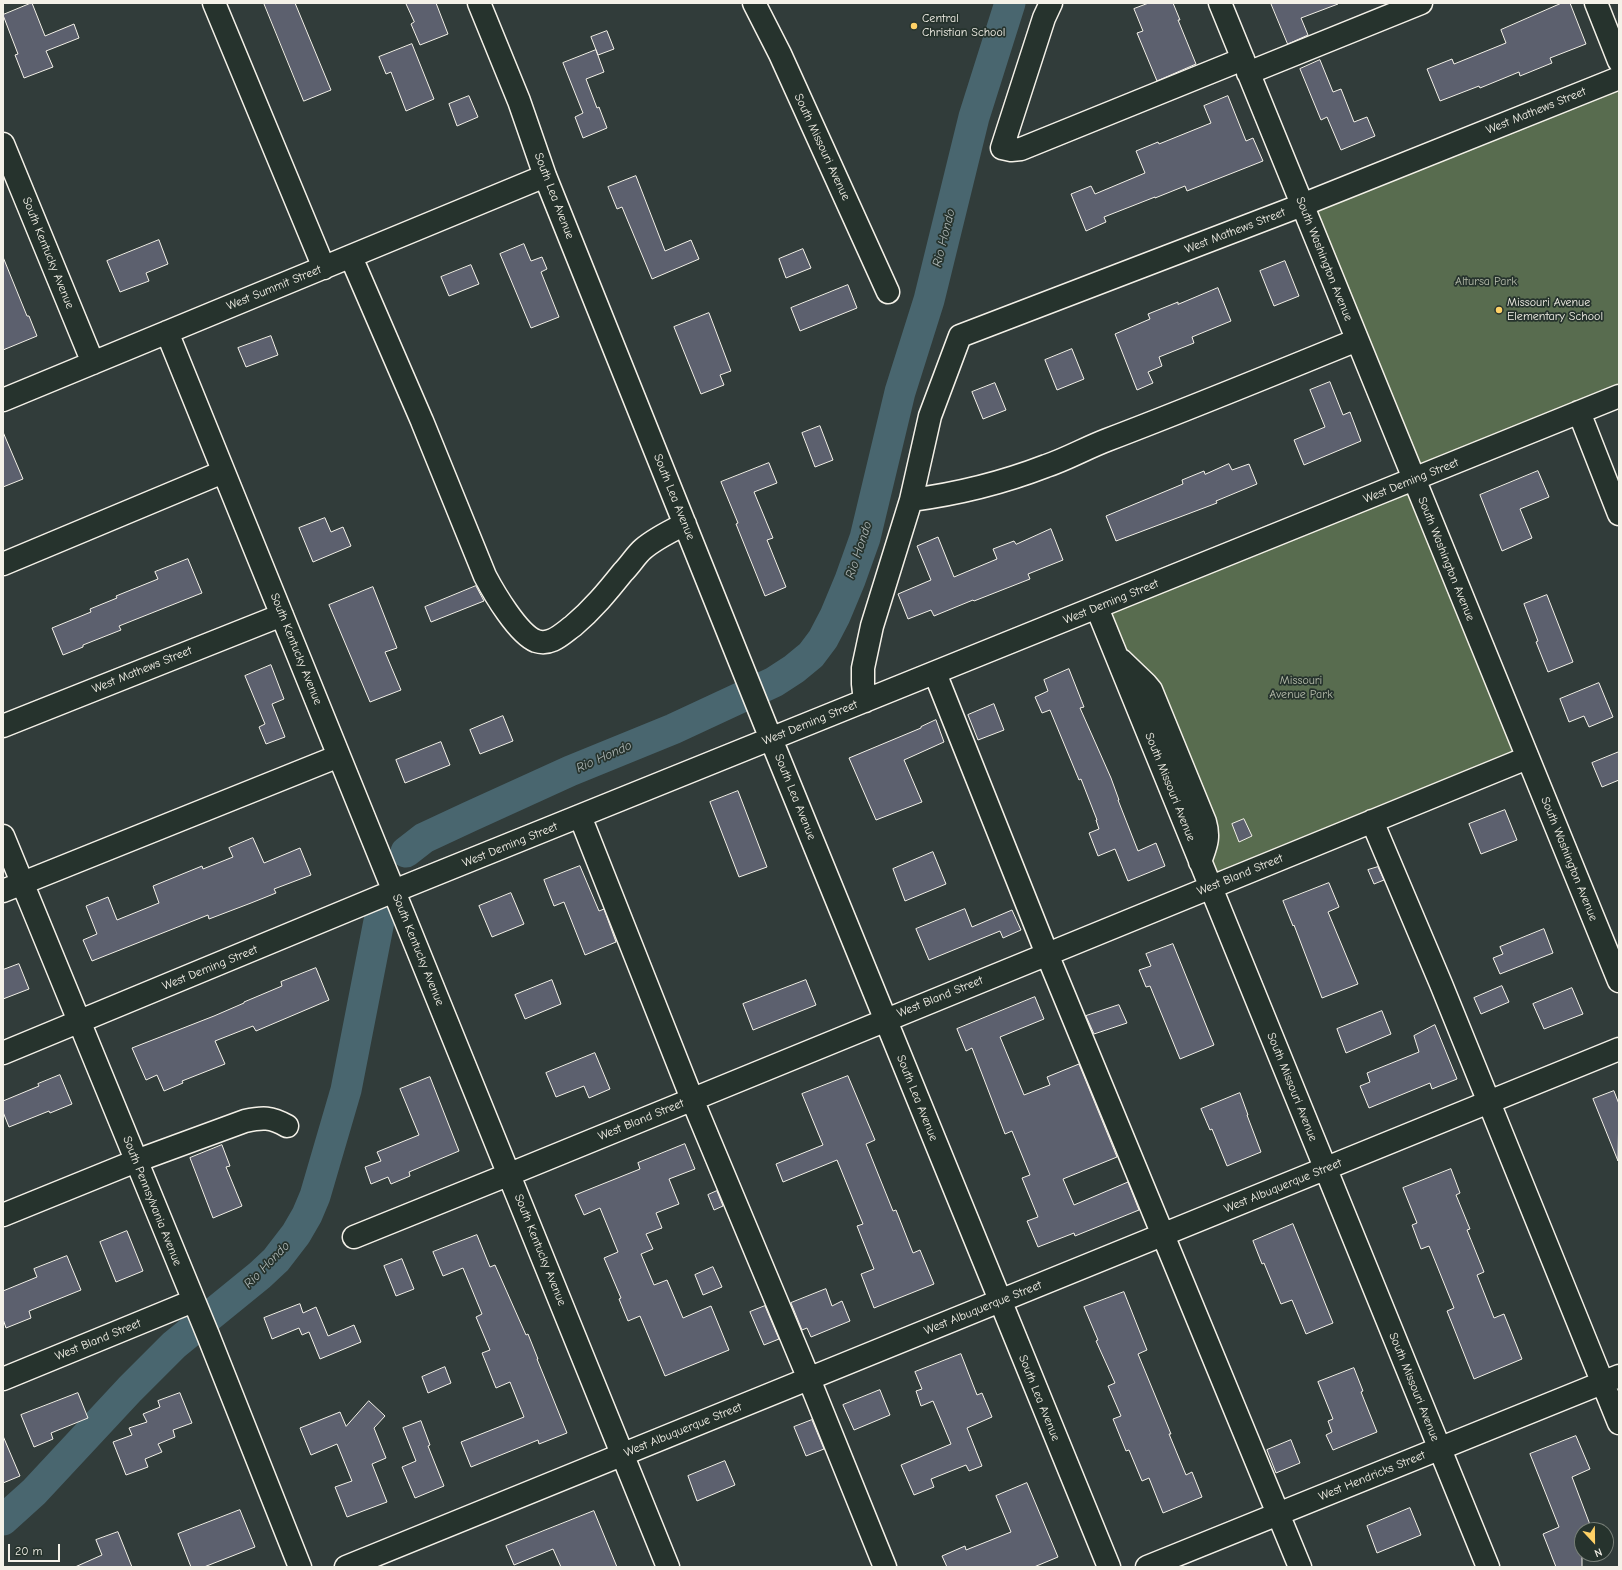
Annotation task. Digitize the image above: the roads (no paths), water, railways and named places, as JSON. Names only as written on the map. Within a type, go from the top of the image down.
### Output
[{"type":"street","points":[[214,3],[324,268]]},
{"type":"street","name":"South Lea Avenue","points":[[479,3],[519,101],[545,176],[771,739],[1109,1567]]},
{"type":"street","name":"South Missouri Avenue","points":[[754,3],[786,68],[888,292]]},
{"type":"street","points":[[1051,3],[1044,18],[1002,148],[1011,150],[1021,149],[1421,3]]},
{"type":"street","name":"South Washington Avenue","points":[[1220,3],[1619,981]]},
{"type":"street","points":[[1596,3],[1619,61]]},
{"type":"street","name":"West Mathews Street","points":[[911,500],[930,416],[960,336],[1302,205],[1619,78]]},
{"type":"street","name":"South Kentucky Avenue","points":[[3,144],[93,363]]},
{"type":"street","name":"West Summit Street","points":[[3,400],[545,176]]},
{"type":"street","points":[[351,257],[422,421],[485,576],[496,596],[510,616],[528,636],[535,641],[544,642],[555,640],[592,609],[642,550],[657,539],[685,524]]},
{"type":"street","name":"South Kentucky Avenue","points":[[167,332],[510,1174],[668,1567]]},
{"type":"street","points":[[865,701],[863,668],[872,626],[911,500],[949,495],[975,489],[1046,466],[1106,440],[1150,425],[1357,340]]},
{"type":"street","name":"West Deming Street","points":[[3,1053],[394,891],[1619,396]]},
{"type":"street","points":[[1579,412],[1619,514]]},
{"type":"street","points":[[3,564],[223,472]]},
{"type":"street","name":"South Missouri Avenue","points":[[1097,608],[1488,1567]]},
{"type":"street","name":"West Mathews Street","points":[[3,726],[282,615]]},
{"type":"street","points":[[935,673],[1047,954],[1300,1567]]},
{"type":"street","points":[[13,887],[339,756]]},
{"type":"street","name":"West Bland Street","points":[[354,1237],[1527,758]]},
{"type":"street","points":[[580,816],[692,1099],[809,1379],[885,1567]]},
{"type":"street","points":[[1372,821],[1488,1102],[1611,1379],[1619,1423]]},
{"type":"street","name":"South Pennsylvania Avenue","points":[[3,836],[13,887],[79,1022],[208,1335],[300,1567]]},
{"type":"street","name":"West Albuquerque Street","points":[[346,1567],[1619,1049]]},
{"type":"street","points":[[3,1215],[136,1161],[245,1120],[262,1118],[275,1119],[287,1126]]},
{"type":"street","name":"West Bland Street","points":[[3,1379],[193,1301]]},
{"type":"street","name":"West Hendricks Street","points":[[1147,1567],[1611,1379]]},
{"type":"waterway","name":"Rio Hondo","points":[[406,852],[424,838],[469,817],[570,771],[673,729],[774,682],[794,669],[811,655],[823,639],[835,616],[850,580],[865,538],[900,392],[929,300],[974,117],[1010,3]]},
{"type":"waterway","name":"Rio Hondo","points":[[3,1520],[34,1492],[130,1389],[174,1345],[260,1275],[276,1260],[296,1234],[307,1215],[315,1196],[346,1090],[379,921]]},
{"type":"place","name":"Central Christian School","points":[[914,26]]},
{"type":"place","name":"Missouri Avenue Elementary School","points":[[1499,310]]},
{"type":"park label","name":"Altursa Park","points":[[1486,282]]},
{"type":"park label","name":"Missouri Avenue Park","points":[[1301,688]]}]
